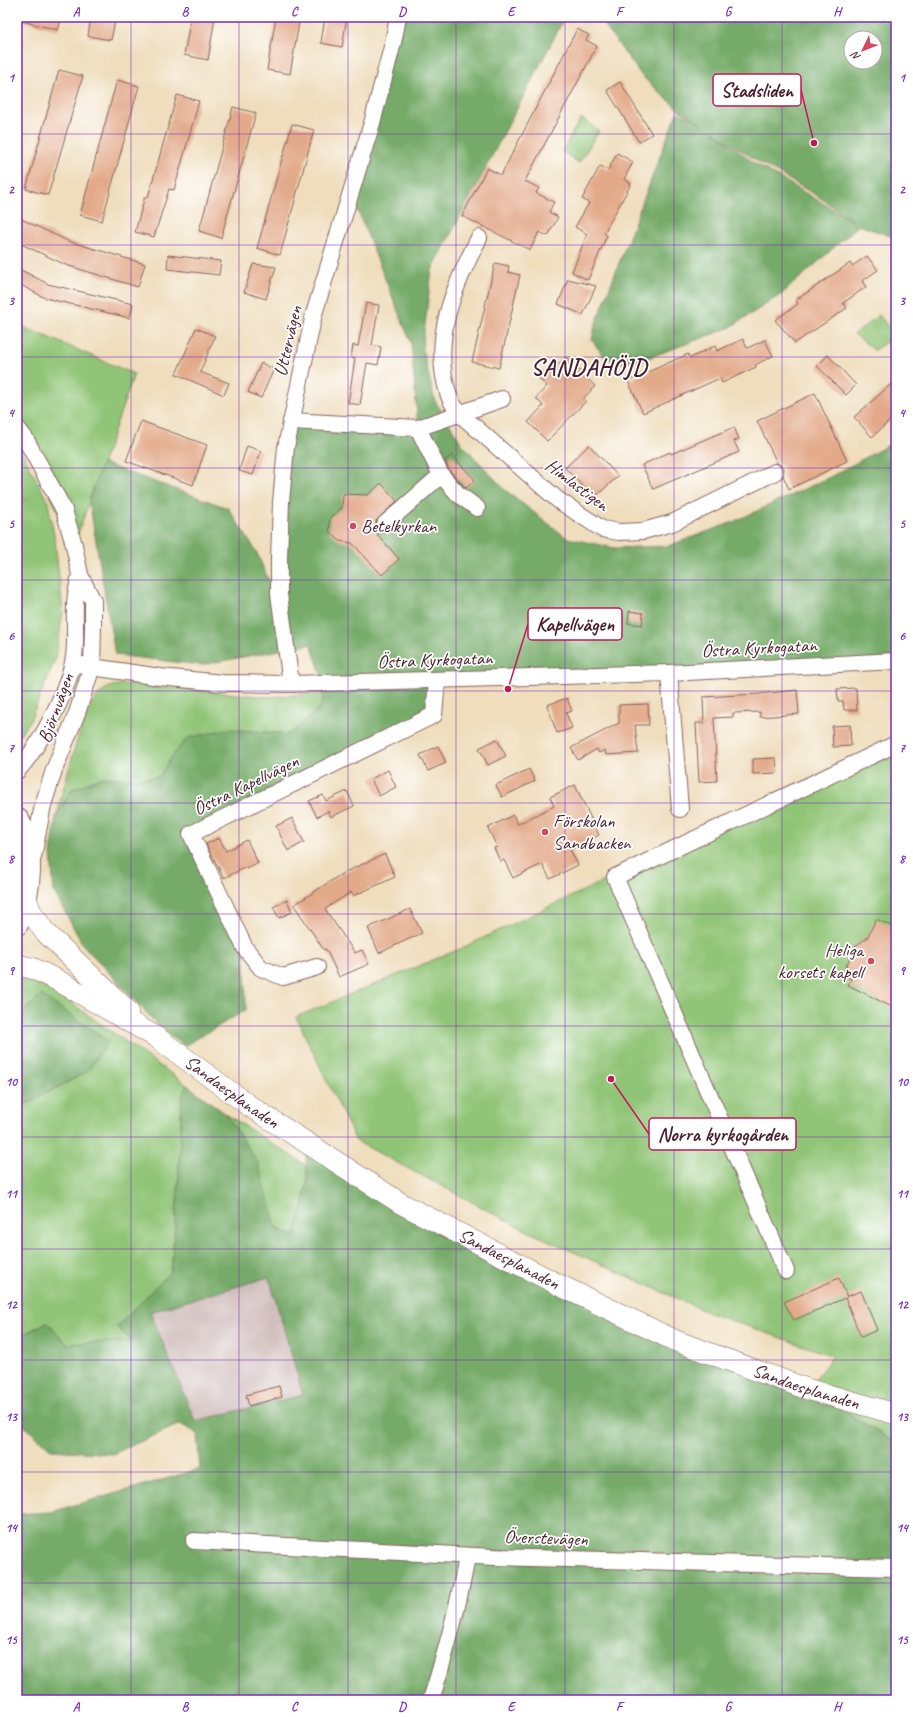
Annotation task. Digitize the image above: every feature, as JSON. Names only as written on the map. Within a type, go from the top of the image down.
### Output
[{"type":"highway","points":[[17,820],[25,836],[28,851],[28,887],[17,924]]},
{"type":"main road","name":"Sandaesplanaden","points":[[28,887],[30,910],[37,922],[54,942],[156,1037]]},
{"type":"main road","name":"Sandaesplanaden","points":[[17,966],[32,968],[57,980],[156,1037],[251,1107],[402,1204],[546,1278],[676,1341],[807,1389],[896,1414]]},
{"type":"street","name":"Uttervägen","points":[[291,684],[279,594],[281,502],[286,447],[314,314],[372,123],[393,43],[398,17]]},
{"type":"street","name":"Himlastigen","points":[[479,238],[452,297],[443,328],[442,357],[449,397],[460,414],[558,500],[602,529],[619,532],[643,531],[672,523],[775,472]]},
{"type":"street","points":[[291,421],[418,428],[502,399]]},
{"type":"street","name":"Björnvägen","points":[[17,428],[25,438],[64,510],[74,545],[80,575],[93,601],[92,667],[77,713],[54,770],[42,805],[28,887]]},
{"type":"street","points":[[418,428],[441,475],[458,494],[477,508]]},
{"type":"street","points":[[385,524],[441,475]]},
{"type":"street","name":"Björnvägen","points":[[17,771],[38,743],[48,724],[73,662],[76,626],[75,604],[80,575]]},
{"type":"street","name":"Östra Kyrkogatan","points":[[73,662],[92,667],[160,677],[223,683],[291,684],[669,673],[896,661]]},
{"type":"street","points":[[669,673],[680,809]]},
{"type":"street","name":"Östra Kapellvägen","points":[[317,967],[283,977],[261,968],[245,948],[190,834],[434,715],[437,680]]},
{"type":"street","points":[[786,1271],[615,877],[896,744]]},
{"type":"street","name":"Överstevägen","points":[[194,1541],[467,1556],[896,1568]]},
{"type":"street","points":[[431,1700],[449,1643],[461,1595],[467,1556]]},
{"type":"shaded area","points":[[17,489],[25,501],[17,506]]},
{"type":"shaded area","points":[[269,1277],[303,1395],[195,1421],[149,1312]]},
{"type":"green space","points":[[398,17],[565,17],[432,270],[422,347],[435,401],[462,444],[505,490],[567,538],[615,548],[668,546],[731,523],[830,477],[896,441],[896,661],[437,681],[434,715],[191,834],[245,948],[246,1010],[184,1046],[158,1025],[83,945],[54,892],[51,854],[56,817],[72,790],[103,777],[139,779],[160,776],[172,756],[187,738],[228,729],[290,734],[311,717],[320,707],[323,700],[323,684],[311,644],[201,665],[115,655],[89,500],[102,463],[228,508],[256,551],[281,609],[291,421],[418,428],[411,343],[351,194]]},
{"type":"green space","points":[[598,17],[896,17],[896,238],[859,225],[782,294],[729,328],[637,362],[615,362],[602,354],[592,340],[595,326],[677,112],[700,122],[679,110],[642,76]],"holes":[[[712,131],[759,162],[819,197],[853,221],[756,164]]]},
{"type":"green space","points":[[581,118],[599,131],[579,163],[562,151]]},
{"type":"green space","points":[[879,315],[896,336],[874,350],[854,334]]},
{"type":"green space","points":[[17,324],[134,374],[74,545],[17,428]]},
{"type":"green space","points":[[17,442],[48,502],[55,541],[63,612],[56,657],[29,723],[17,738],[17,506],[25,500],[17,489]]},
{"type":"green space","points":[[121,684],[135,684],[268,697],[324,693],[320,707],[290,734],[228,729],[172,756],[160,776],[139,779],[103,777],[72,789],[56,817],[80,732],[93,702],[100,693],[112,686]]},
{"type":"green space","points":[[896,744],[896,1443],[807,1389],[833,1356],[709,1313],[523,1229],[356,1141],[296,1017],[462,948]]},
{"type":"green space","points":[[17,979],[30,979],[67,1000],[187,1085],[182,1098],[178,1189],[171,1271],[117,1327],[132,1341],[67,1344],[47,1322],[17,1338],[17,1109],[87,1072],[41,995],[17,1018]]},
{"type":"green space","points":[[41,995],[109,1041],[87,1072],[17,1109],[17,1018]]},
{"type":"green space","points":[[187,1085],[226,1114],[258,1163],[277,1229],[294,1236],[303,1209],[307,1183],[306,1142],[559,1285],[807,1389],[896,1443],[896,1700],[17,1700],[17,1514],[51,1512],[200,1469],[197,1433],[180,1424],[113,1454],[52,1450],[17,1420],[17,1338],[47,1322],[67,1344],[132,1341],[117,1327],[171,1271],[178,1189],[182,1098]],"holes":[[[269,1277],[303,1395],[195,1421],[150,1312]]]},
{"type":"green space","points":[[226,1114],[307,1166],[307,1184],[304,1202],[294,1236],[276,1228],[258,1163]]},
{"type":"building","points":[[23,17],[62,17],[58,30],[22,21]]},
{"type":"building","points":[[91,17],[116,17],[111,40],[88,36]]},
{"type":"building","points":[[191,17],[215,17],[208,60],[184,55]]},
{"type":"building","points":[[276,17],[300,17],[290,74],[267,70]]},
{"type":"building","points":[[325,17],[347,17],[342,47],[321,43]]},
{"type":"building","points":[[577,29],[589,35],[586,40],[597,46],[525,181],[539,188],[536,193],[554,202],[549,212],[558,217],[548,236],[539,232],[530,250],[462,216],[487,168],[501,175]]},
{"type":"building","points":[[59,70],[83,76],[48,195],[26,189]]},
{"type":"building","points":[[117,80],[139,86],[102,221],[80,215]]},
{"type":"building","points":[[620,82],[652,134],[639,142],[607,90]]},
{"type":"building","points":[[177,95],[199,101],[174,190],[169,189],[154,237],[135,232],[145,196],[148,197]]},
{"type":"building","points":[[233,107],[256,113],[221,238],[199,231]]},
{"type":"building","points":[[292,124],[314,130],[280,255],[257,248]]},
{"type":"building","points":[[617,153],[633,162],[624,179],[631,184],[604,233],[607,235],[588,280],[572,272],[587,234],[575,227],[589,203],[582,199],[600,166],[608,170]]},
{"type":"building","points":[[17,217],[68,241],[145,264],[138,287],[66,265],[17,242]]},
{"type":"building","points":[[168,255],[221,261],[219,275],[167,269]]},
{"type":"building","points":[[867,256],[878,270],[862,281],[866,287],[843,303],[847,308],[795,343],[775,320],[798,304],[796,300],[850,263],[852,266]]},
{"type":"building","points":[[495,263],[509,266],[508,272],[520,275],[499,368],[472,362]]},
{"type":"building","points":[[253,264],[276,267],[266,299],[244,292]]},
{"type":"building","points":[[17,268],[48,284],[133,304],[130,318],[45,298],[17,283]]},
{"type":"building","points":[[568,279],[596,286],[583,315],[558,304]]},
{"type":"building","points":[[366,303],[379,305],[372,345],[381,347],[378,365],[367,363],[360,405],[348,403],[355,359],[351,358],[353,345],[358,346]]},
{"type":"building","points":[[196,328],[215,336],[200,372],[229,383],[224,395],[176,374]]},
{"type":"building","points":[[743,339],[747,348],[765,340],[773,356],[755,365],[756,367],[722,383],[720,378],[643,413],[628,381],[688,354],[690,358],[715,346],[717,351]]},
{"type":"building","points":[[828,355],[856,385],[846,395],[817,366]]},
{"type":"building","points":[[566,357],[595,386],[583,399],[586,401],[547,441],[528,422],[543,406],[536,398],[547,386],[538,378],[549,367],[552,370]]},
{"type":"building","points":[[261,363],[274,369],[261,398],[248,392]]},
{"type":"building","points":[[896,380],[896,415],[872,437],[854,417]]},
{"type":"building","points":[[815,393],[847,461],[789,489],[783,476],[784,468],[777,463],[757,421]]},
{"type":"building","points":[[141,421],[207,445],[193,485],[126,461]]},
{"type":"building","points":[[734,427],[739,439],[734,441],[739,452],[653,489],[642,465],[670,452],[671,454]]},
{"type":"building","points":[[589,445],[618,476],[594,498],[565,468]]},
{"type":"building","points":[[247,446],[261,451],[253,475],[239,471]]},
{"type":"building","points":[[452,455],[475,480],[466,488],[449,470],[445,461]]},
{"type":"building","name":"Betelkyrkan","points":[[381,483],[397,501],[376,521],[377,534],[399,559],[382,575],[352,543],[340,541],[329,531],[330,517],[342,508],[343,494],[368,495]]},
{"type":"building","points":[[629,611],[643,613],[642,625],[628,623]]},
{"type":"building","points":[[856,688],[857,710],[844,710],[843,701],[838,701],[837,689]]},
{"type":"building","points":[[797,690],[799,714],[760,717],[760,712],[733,713],[733,717],[714,718],[717,781],[699,782],[696,723],[704,723],[703,697]]},
{"type":"building","points":[[567,698],[572,711],[566,713],[572,728],[557,733],[547,705]]},
{"type":"building","points":[[648,704],[649,725],[635,725],[638,753],[606,755],[605,750],[599,753],[597,749],[578,760],[571,748],[619,723],[619,705]]},
{"type":"building","points":[[850,725],[851,746],[833,747],[832,726]]},
{"type":"building","points":[[497,739],[506,756],[488,765],[479,748]]},
{"type":"building","points":[[438,746],[446,763],[428,771],[420,755]]},
{"type":"building","points":[[776,758],[777,773],[753,774],[753,759]]},
{"type":"building","points":[[529,769],[535,781],[502,797],[496,785]]},
{"type":"building","points":[[388,770],[396,787],[379,796],[371,779]]},
{"type":"building","points":[[575,785],[599,835],[570,850],[578,865],[550,879],[542,864],[513,878],[504,860],[500,861],[494,848],[497,847],[488,828],[513,815],[518,824],[554,806],[550,797]]},
{"type":"building","points":[[347,791],[354,806],[331,817],[328,811],[317,817],[309,801],[323,795],[326,801]]},
{"type":"building","points":[[292,818],[304,842],[288,851],[276,826]]},
{"type":"building","points":[[219,838],[226,851],[247,840],[258,863],[224,878],[206,844]]},
{"type":"building","points":[[385,854],[395,877],[353,896],[351,892],[325,909],[355,953],[362,950],[369,964],[339,977],[326,949],[324,950],[294,905],[343,873]]},
{"type":"building","points":[[287,900],[292,912],[279,918],[273,907]]},
{"type":"building","points":[[410,909],[422,933],[379,953],[368,928]]},
{"type":"building","name":"Heliga korsets kapell","points":[[876,919],[896,928],[896,957],[892,965],[896,967],[896,1009],[848,985],[851,979],[845,976],[845,969],[855,946],[867,938]]},
{"type":"building","points":[[839,1278],[847,1297],[861,1291],[877,1330],[861,1337],[845,1298],[794,1320],[784,1302]]},
{"type":"building","points":[[279,1386],[282,1397],[249,1406],[246,1395]]},
{"type":"place","name":"Stadsliden","points":[[814,143]]},
{"type":"place","name":"Betelkyrkan","points":[[353,526]]},
{"type":"place","name":"Kapellvägen","points":[[508,689]]},
{"type":"place","name":"Förskolan Sandbacken","points":[[545,832]]},
{"type":"place","name":"Heliga korsets kapell","points":[[871,961]]},
{"type":"place","name":"Norra kyrkogården","points":[[611,1079]]},
{"type":"district","name":"SANDAHÖJD","points":[[589,367]]}]
